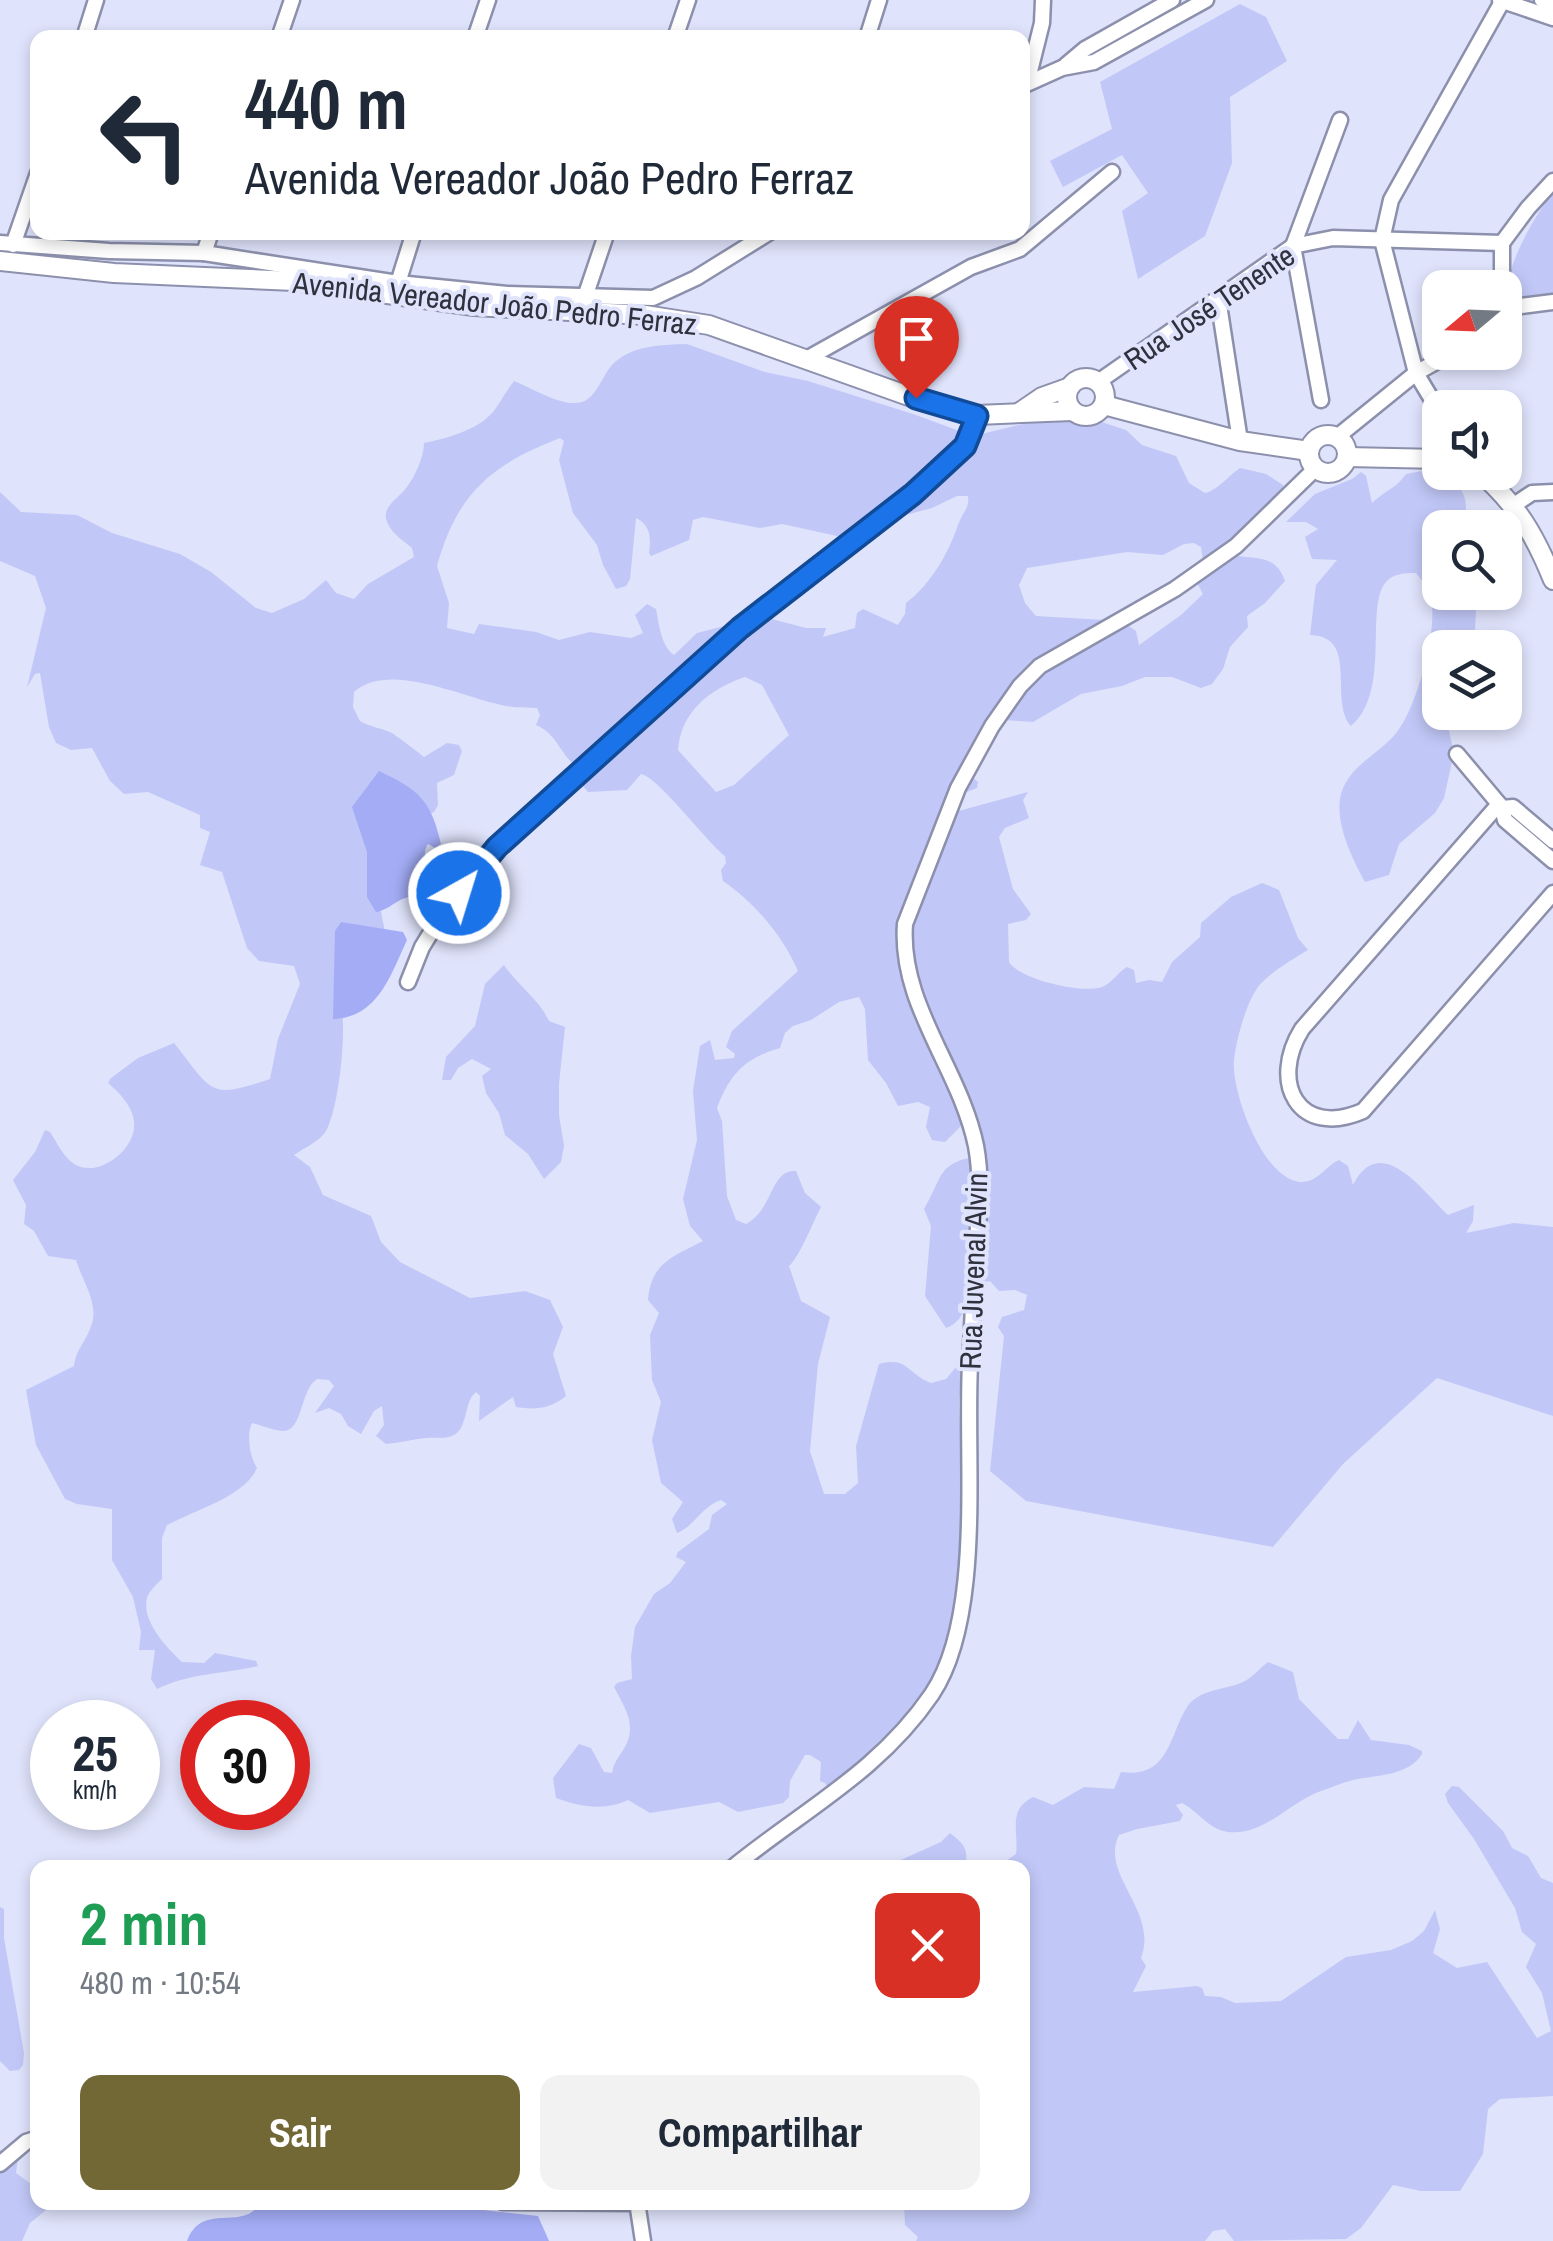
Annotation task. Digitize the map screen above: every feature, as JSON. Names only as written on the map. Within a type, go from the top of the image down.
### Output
[{"type":"main road","name":"Avenida Vereador João Pedro Ferraz","points":[[0,261],[114,272],[294,281],[474,306],[645,314],[708,326],[977,416],[1072,411]]},
{"type":"main road","points":[[1080,379],[1098,382],[1105,393],[1104,406],[1090,417],[1072,411],[1066,399],[1070,387],[1080,379]]},
{"type":"main road","name":"Avenida Vereador João Pedro Ferraz","points":[[1019,412],[1042,397],[1070,387]]},
{"type":"main road","points":[[1104,406],[1312,460],[1334,473],[1344,465],[1346,446],[1337,437],[1319,436],[1312,460]]},
{"type":"main road","points":[[1347,457],[1422,459]]},
{"type":"main road","points":[[1499,490],[1533,532],[1553,580]]},
{"type":"street","points":[[87,30],[96,0]]},
{"type":"street","points":[[281,30],[292,0]]},
{"type":"street","points":[[478,30],[488,0]]},
{"type":"street","points":[[678,30],[688,0]]},
{"type":"street","points":[[870,30],[879,0]]},
{"type":"street","points":[[1030,66],[1042,23],[1043,0]]},
{"type":"street","points":[[1062,68],[1085,50],[1172,0]]},
{"type":"street","points":[[1030,82],[1062,68],[1094,62],[1206,0]]},
{"type":"street","points":[[1426,390],[1416,374],[1382,240],[1391,200],[1502,0],[1553,18]]},
{"type":"street","points":[[1542,0],[1553,4]]},
{"type":"street","points":[[1321,400],[1292,246],[1340,120]]},
{"type":"street","points":[[1030,240],[1112,172]]},
{"type":"street","points":[[1502,270],[1502,243],[1553,182]]},
{"type":"street","points":[[30,191],[6,244],[204,253],[398,283],[507,294],[653,298],[696,278],[757,240]]},
{"type":"street","name":"Rua José Tenente","points":[[1098,382],[1292,246],[1333,238],[1502,243]]},
{"type":"street","points":[[204,253],[209,240]]},
{"type":"street","points":[[398,283],[411,240]]},
{"type":"street","points":[[585,296],[605,240]]},
{"type":"street","points":[[808,358],[971,267],[1020,248],[1030,240]]},
{"type":"street","points":[[1218,298],[1240,441]]},
{"type":"street","points":[[1522,306],[1553,302]]},
{"type":"street","points":[[1337,437],[1423,370]]},
{"type":"street","points":[[408,982],[422,946],[441,916],[497,847],[740,628],[913,494],[965,446],[977,416]]},
{"type":"street","name":"Rua Juvenal Alvin","points":[[743,1860],[844,1788],[880,1756],[934,1691],[960,1617],[966,1566],[967,1414],[980,1186],[966,1110],[916,999],[904,948],[906,924],[958,788],[992,726],[1040,666],[1175,588],[1236,546],[1312,460]]},
{"type":"street","points":[[1514,504],[1532,494],[1553,492]]},
{"type":"street","points":[[1457,754],[1500,806],[1504,820],[1553,862]]},
{"type":"street","points":[[1500,806],[1513,807],[1553,841]]},
{"type":"street","points":[[1500,806],[1302,1029],[1290,1048],[1286,1067],[1293,1096],[1303,1108],[1326,1119],[1340,1120],[1362,1111],[1553,893]]},
{"type":"street","points":[[0,2164],[30,2141]]},
{"type":"street","points":[[638,2210],[643,2241]]},
{"type":"shaded area","points":[[1240,4],[1266,17],[1287,61],[1230,97],[1232,163],[1205,236],[1138,279],[1122,211],[1148,193],[1122,155],[1063,187],[1050,161],[1112,129],[1100,82]]},
{"type":"shaded area","points":[[1553,192],[1553,296],[1522,300],[1522,270],[1512,270]]},
{"type":"shaded area","points":[[687,344],[973,436],[1023,424],[1089,418],[1126,430],[1142,445],[1176,456],[1189,483],[1205,493],[1240,468],[1266,474],[1283,485],[1283,491],[1233,555],[1270,562],[1285,581],[1247,616],[1248,627],[1230,647],[1223,669],[1212,684],[1201,688],[1172,677],[1145,677],[1081,694],[1033,722],[1004,720],[996,726],[971,776],[978,782],[977,788],[959,795],[955,812],[1028,792],[1023,800],[1029,818],[1005,828],[999,837],[1013,889],[1031,914],[1026,920],[1008,924],[1009,962],[1025,974],[1066,987],[1102,987],[1127,967],[1134,970],[1136,983],[1162,982],[1172,962],[1200,937],[1201,923],[1231,897],[1262,883],[1279,890],[1298,938],[1308,950],[1258,987],[1242,1022],[1234,1074],[1252,1132],[1274,1166],[1286,1177],[1300,1182],[1317,1177],[1339,1160],[1348,1166],[1353,1185],[1364,1170],[1376,1163],[1389,1165],[1415,1181],[1448,1215],[1474,1205],[1473,1221],[1466,1233],[1514,1223],[1553,1227],[1553,1416],[1437,1378],[1343,1464],[1273,1547],[1026,1501],[990,1471],[1004,1336],[998,1327],[1002,1317],[1024,1310],[1027,1295],[1015,1290],[999,1291],[990,1281],[982,1284],[960,1318],[946,1328],[925,1296],[931,1226],[924,1209],[948,1167],[980,1156],[984,1150],[977,1131],[965,1139],[961,1126],[945,1142],[932,1140],[926,1127],[930,1107],[918,1102],[898,1106],[868,1060],[865,1009],[859,997],[839,1002],[811,1020],[793,1026],[785,1033],[780,1048],[748,1062],[727,1086],[717,1108],[722,1121],[727,1196],[736,1220],[746,1224],[762,1209],[781,1176],[796,1171],[805,1193],[821,1207],[789,1266],[801,1301],[830,1317],[818,1364],[810,1451],[824,1494],[845,1494],[858,1483],[856,1446],[879,1364],[902,1364],[931,1383],[946,1379],[956,1367],[962,1372],[959,1403],[964,1624],[933,1698],[832,1796],[820,1781],[821,1762],[805,1755],[783,1803],[738,1812],[719,1802],[650,1813],[628,1800],[601,1807],[556,1798],[553,1778],[579,1744],[591,1748],[604,1772],[612,1773],[630,1728],[614,1687],[632,1679],[635,1627],[654,1594],[670,1583],[686,1562],[676,1557],[678,1552],[709,1529],[712,1515],[727,1504],[721,1500],[714,1503],[677,1533],[672,1519],[683,1502],[661,1483],[652,1440],[661,1402],[652,1380],[650,1335],[659,1313],[648,1300],[659,1269],[703,1241],[690,1226],[683,1199],[697,1140],[693,1091],[700,1046],[710,1040],[715,1060],[734,1058],[735,1054],[726,1047],[732,1031],[798,971],[766,921],[723,881],[725,856],[649,778],[641,774],[627,790],[588,792],[582,785],[579,768],[550,734],[536,725],[540,715],[537,708],[506,706],[407,681],[369,683],[354,692],[353,707],[360,721],[392,733],[424,757],[447,743],[459,745],[462,751],[454,775],[437,783],[438,805],[434,812],[423,817],[372,866],[385,932],[341,1005],[341,1069],[331,1120],[319,1138],[294,1155],[310,1167],[323,1195],[371,1216],[381,1242],[400,1262],[470,1298],[525,1291],[550,1300],[563,1327],[553,1354],[566,1396],[536,1408],[516,1407],[513,1397],[479,1421],[480,1396],[476,1392],[454,1435],[386,1444],[376,1436],[384,1425],[382,1406],[374,1411],[361,1434],[329,1408],[315,1413],[334,1386],[329,1380],[317,1379],[290,1429],[280,1431],[252,1423],[250,1446],[257,1468],[231,1494],[167,1525],[162,1538],[162,1579],[149,1593],[146,1607],[157,1633],[182,1662],[204,1663],[215,1653],[256,1661],[258,1666],[194,1677],[157,1689],[151,1679],[155,1650],[139,1650],[141,1632],[133,1597],[112,1560],[112,1509],[65,1499],[36,1445],[26,1390],[74,1366],[93,1312],[76,1260],[48,1256],[34,1231],[24,1224],[26,1205],[13,1180],[35,1152],[45,1130],[67,1157],[81,1167],[100,1166],[118,1156],[130,1140],[134,1122],[128,1105],[108,1083],[138,1058],[174,1043],[213,1087],[234,1089],[270,1079],[278,1039],[300,984],[294,966],[259,961],[247,948],[222,872],[200,865],[210,832],[200,828],[200,815],[148,792],[124,794],[110,781],[92,748],[71,750],[56,743],[49,727],[40,673],[27,687],[46,608],[35,576],[0,561],[0,492],[21,512],[77,515],[112,533],[180,554],[211,572],[256,608],[272,613],[304,599],[326,580],[336,593],[354,599],[368,584],[414,557],[412,548],[389,526],[386,514],[413,477],[424,443],[482,422],[514,381],[557,400],[582,402],[592,396],[608,370],[628,353],[647,347]],"holes":[[[560,438],[564,441],[559,460],[573,513],[597,545],[616,589],[626,586],[630,579],[636,518],[647,528],[651,556],[689,540],[693,520],[703,517],[760,528],[782,524],[837,536],[854,545],[891,519],[932,508],[957,496],[968,496],[968,504],[944,557],[931,578],[906,603],[898,625],[863,609],[857,613],[855,628],[823,637],[826,628],[806,628],[753,614],[740,622],[697,633],[674,655],[663,640],[656,609],[647,604],[635,615],[643,633],[631,638],[590,632],[559,640],[536,632],[479,624],[474,634],[447,628],[449,603],[437,566],[455,519],[466,501],[496,471]],[[1184,544],[1201,547],[1203,562],[1197,583],[1203,594],[1139,645],[1136,631],[1116,617],[1105,620],[1036,616],[1025,603],[1019,585],[1027,568],[1127,552],[1163,555]],[[745,677],[762,685],[789,735],[734,785],[716,792],[678,750],[680,736],[699,703]]]},
{"type":"shaded area","points":[[1422,471],[1422,490],[1462,490],[1466,510],[1422,510],[1422,581],[1416,573],[1396,575],[1386,582],[1380,594],[1371,692],[1351,726],[1342,701],[1339,657],[1325,638],[1310,635],[1316,585],[1337,560],[1312,559],[1305,537],[1318,529],[1306,522],[1286,522],[1315,494],[1361,472],[1366,476],[1372,503],[1406,474]]},
{"type":"shaded area","points":[[1432,610],[1476,610],[1475,630],[1431,630]]},
{"type":"shaded area","points":[[1422,674],[1422,730],[1449,730],[1454,753],[1444,798],[1435,813],[1399,844],[1389,875],[1365,882],[1342,828],[1341,794],[1358,767],[1397,732],[1412,705]]},
{"type":"shaded area","points":[[379,771],[421,798],[433,817],[441,844],[435,848],[428,844],[425,852],[434,875],[412,897],[376,912],[367,897],[367,852],[352,807]]},
{"type":"shaded area","points":[[341,922],[403,932],[407,940],[372,1003],[348,1017],[333,1019],[335,931]]},
{"type":"shaded area","points":[[504,965],[549,1021],[565,1027],[559,1084],[564,1146],[561,1162],[544,1179],[528,1154],[505,1135],[482,1076],[491,1069],[472,1059],[458,1068],[451,1080],[442,1080],[446,1057],[475,1026],[485,984]]},
{"type":"shaded area","points":[[1268,1662],[1293,1672],[1299,1699],[1338,1739],[1348,1739],[1358,1720],[1371,1740],[1409,1745],[1422,1754],[1402,1770],[1349,1781],[1309,1796],[1254,1829],[1221,1830],[1182,1803],[1176,1805],[1183,1815],[1180,1821],[1119,1835],[1117,1864],[1137,1909],[1144,1941],[1141,1958],[1146,1966],[1133,1992],[1197,1986],[1205,1996],[1235,2003],[1281,2001],[1346,1957],[1391,1950],[1412,1941],[1424,1931],[1435,1910],[1440,1929],[1433,1953],[1457,1968],[1487,1962],[1537,2038],[1551,2031],[1542,1993],[1526,1967],[1536,1944],[1522,1932],[1515,1908],[1448,1803],[1445,1794],[1452,1786],[1459,1787],[1503,1831],[1512,1848],[1528,1856],[1541,1878],[1553,1883],[1553,2096],[1500,2099],[1488,2109],[1483,2154],[1460,2191],[1421,2191],[1393,2185],[1361,2228],[1346,2239],[1234,2241],[1225,2229],[1213,2231],[1205,2241],[916,2241],[918,2237],[905,2225],[904,2210],[1030,2210],[1030,1860],[1007,1860],[1016,1854],[1020,1808],[1033,1797],[1053,1805],[1084,1787],[1114,1789],[1121,1772],[1149,1769],[1158,1762],[1192,1701],[1253,1675]]},
{"type":"shaded area","points":[[950,1833],[964,1847],[966,1860],[901,1860],[941,1842]]},
{"type":"shaded area","points":[[0,1907],[4,1909],[4,1938],[24,2053],[23,2065],[10,2071],[0,2061]]},
{"type":"shaded area","points":[[0,2150],[18,2158],[16,2173],[30,2183],[30,2210],[46,2210],[30,2223],[22,2241],[0,2241]]},
{"type":"shaded area","points":[[484,2210],[538,2216],[549,2241],[187,2241],[203,2222],[253,2211]]},
{"type":"route","points":[[459,893],[497,847],[740,628],[913,494],[965,446],[977,416],[916,398]]}]
